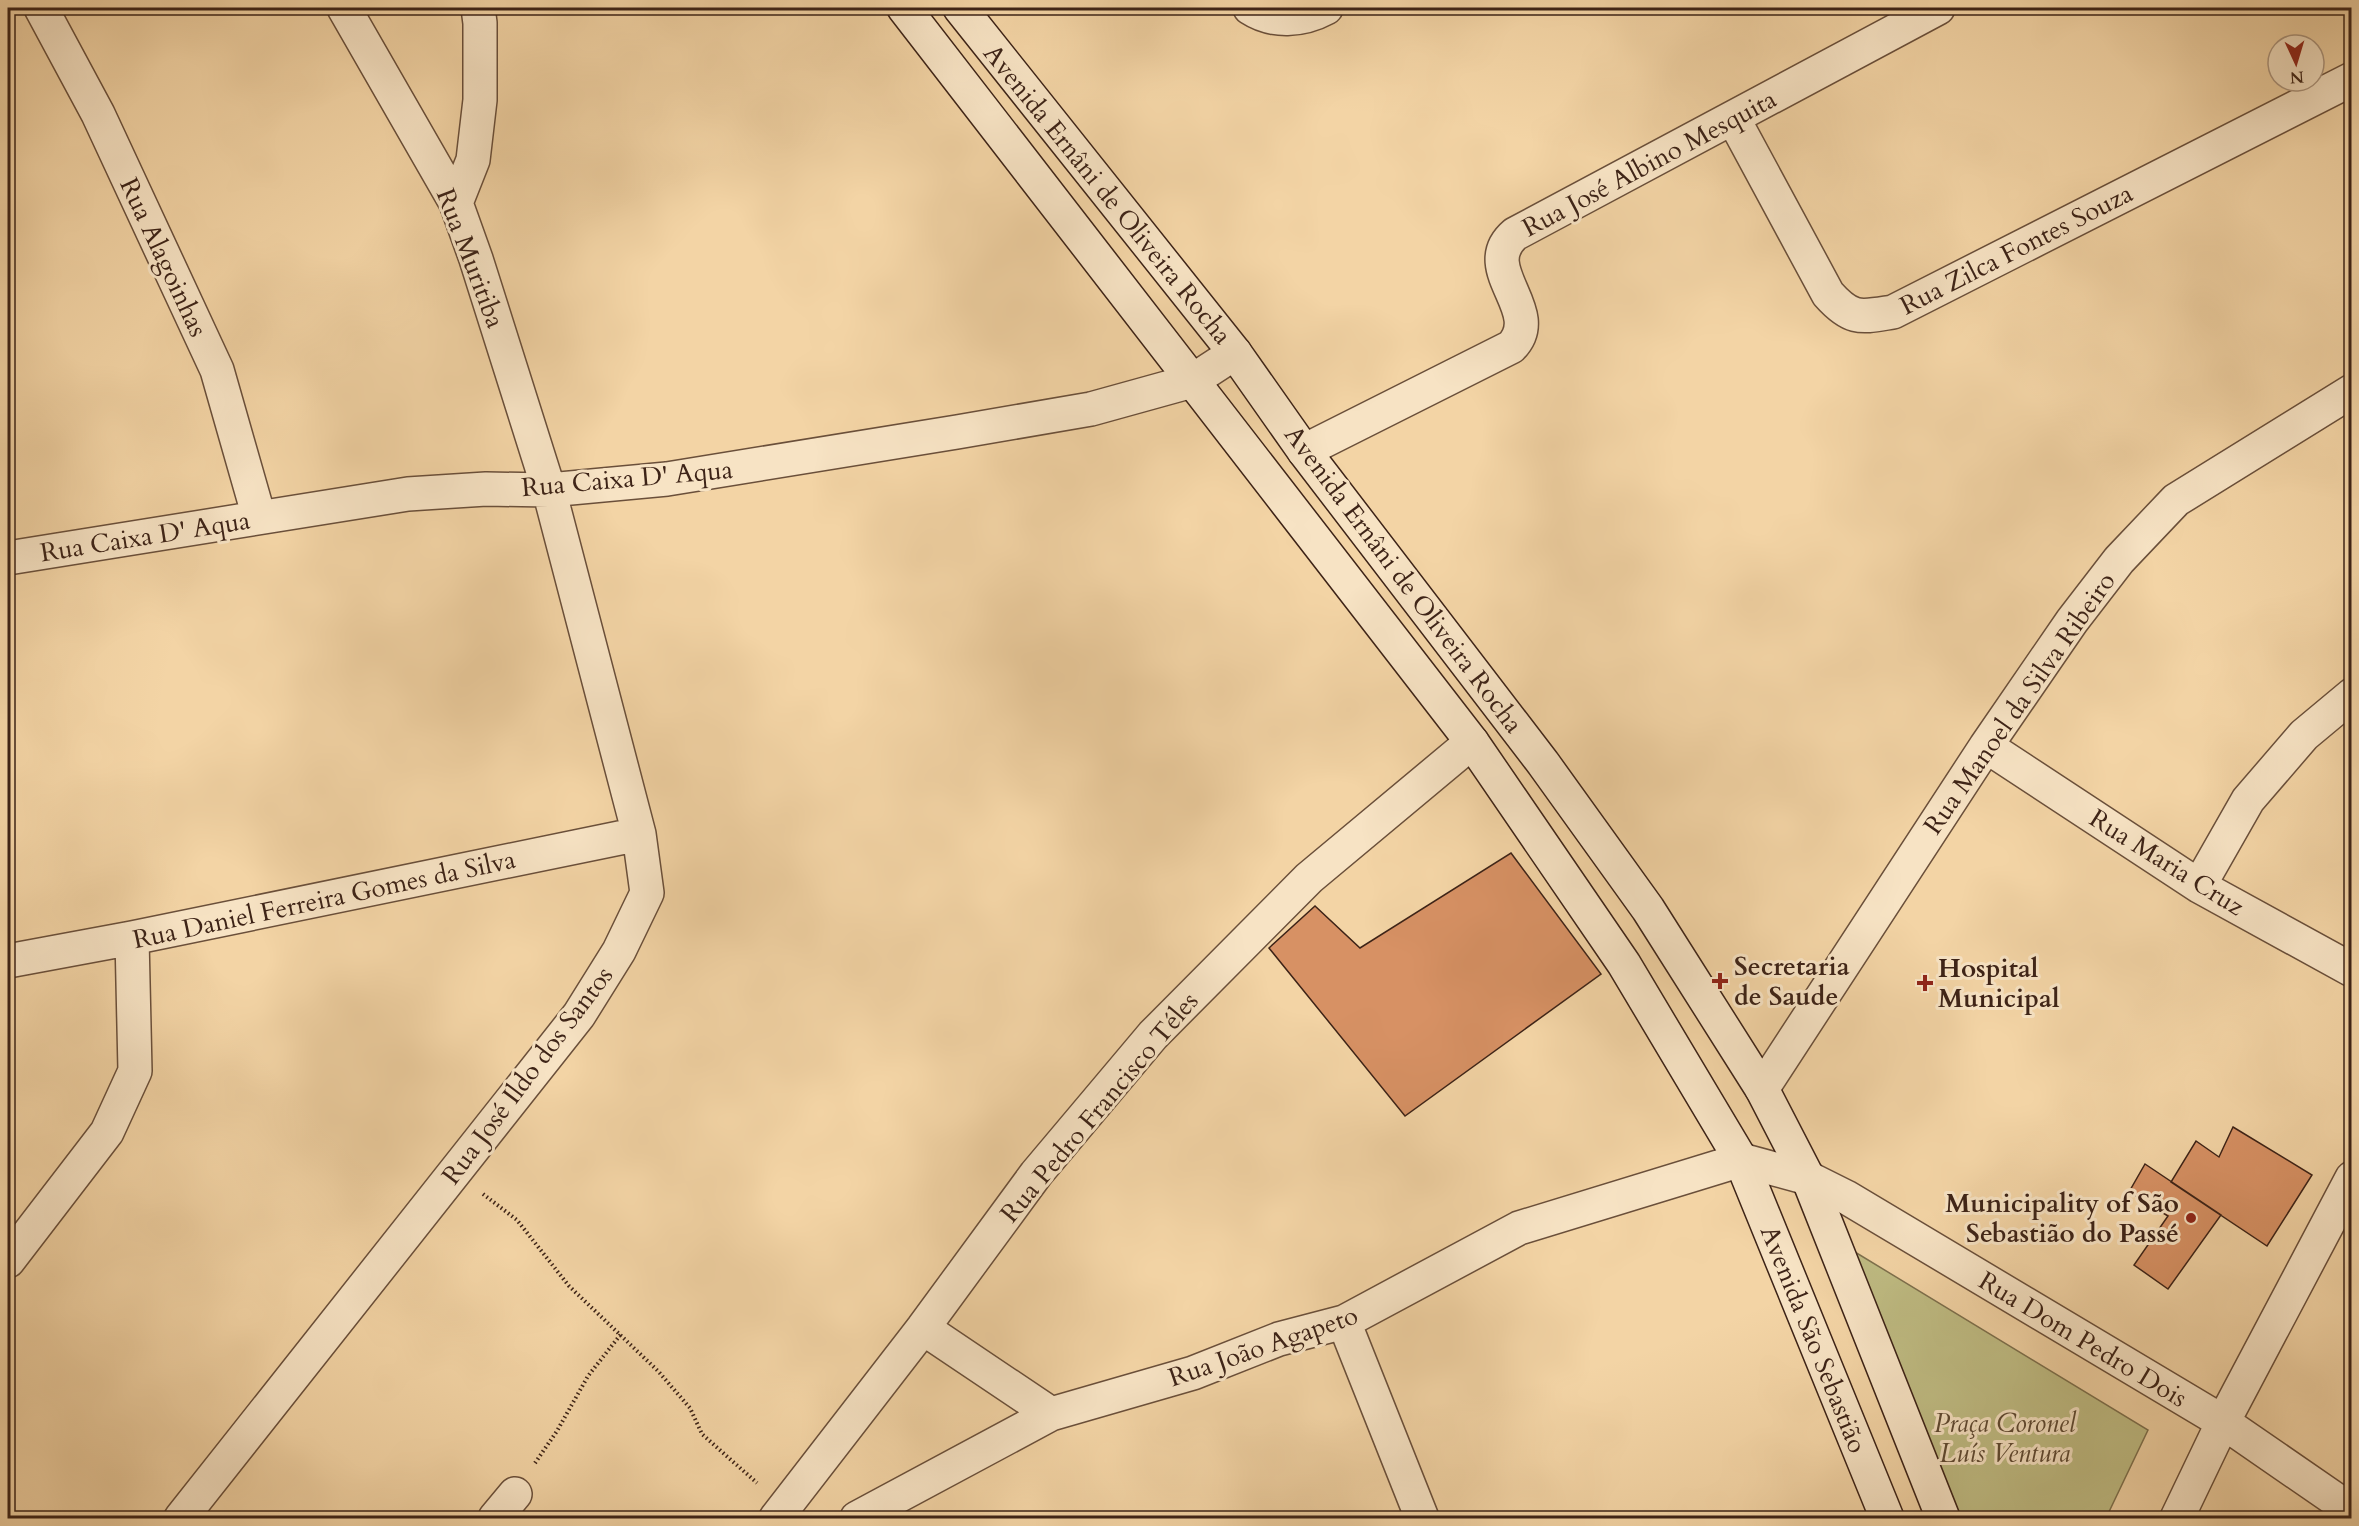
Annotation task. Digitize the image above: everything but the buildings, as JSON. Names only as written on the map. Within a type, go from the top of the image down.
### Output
[{"type":"street","name":"Rua Alagoinhas","points":[[41,8],[98,114],[217,370],[259,517]]},
{"type":"street","name":"Rua Muritiba","points":[[344,8],[456,204],[476,259],[549,490]]},
{"type":"street","points":[[456,204],[472,160],[477,120],[480,23],[478,8]]},
{"type":"street","name":"Avenida Ernâni de Oliveira Rocha","points":[[904,8],[1472,742],[1624,964],[1741,1160]]},
{"type":"street","name":"Avenida Ernâni de Oliveira Rocha","points":[[960,8],[1235,353],[1304,451],[1543,763],[1648,909],[1762,1089],[1808,1178]]},
{"type":"street","points":[[1250,8],[1264,17],[1290,19],[1326,8]]},
{"type":"street","name":"Rua José Albino Mesquita","points":[[1304,451],[1511,347],[1519,339],[1522,327],[1502,264],[1502,251],[1505,243],[1515,234],[1938,8]]},
{"type":"street","name":"Rua Zilca Fontes Souza","points":[[1733,118],[1828,294],[1840,308],[1860,317],[1893,312],[2352,79]]},
{"type":"street","name":"Rua Caixa D' Aqua","points":[[8,558],[408,494],[486,489],[549,490],[667,479],[957,432],[1091,409],[1192,381],[1235,353]]},
{"type":"street","name":"Rua Manoel da Silva Ribeiro","points":[[1762,1089],[1986,746],[2078,612],[2119,560],[2176,500],[2352,391]]},
{"type":"street","name":"Rua José Ildo dos Santos","points":[[181,1518],[579,1015],[619,951],[648,893],[639,834],[549,490]]},
{"type":"street","points":[[2199,886],[2248,801],[2304,735],[2352,695]]},
{"type":"street","name":"Rua Pedro Francisco Téles","points":[[780,1513],[923,1328],[1036,1174],[1154,1035],[1309,878],[1472,742]]},
{"type":"street","name":"Rua Maria Cruz","points":[[1986,746],[2199,886],[2352,970]]},
{"type":"street","name":"Rua Daniel Ferreira Gomes da Silva","points":[[8,961],[132,938],[639,834]]},
{"type":"street","points":[[8,1261],[107,1132],[135,1071],[132,938]]},
{"type":"street","name":"Rua Dom Pedro Dois","points":[[1741,1160],[1808,1178],[1889,1222],[2223,1422],[2352,1511]]},
{"type":"street","name":"Rua João Agapeto","points":[[857,1518],[1051,1414],[1193,1373],[1279,1339],[1344,1322],[1519,1228],[1741,1160]]},
{"type":"street","name":"Avenida São Sebastião","points":[[1741,1160],[1887,1518]]},
{"type":"street","name":"Avenida São Sebastião","points":[[1808,1178],[1943,1518]]},
{"type":"street","points":[[2177,1518],[2223,1422],[2352,1178]]},
{"type":"street","points":[[1344,1322],[1422,1518]]},
{"type":"street","points":[[923,1328],[1051,1414]]},
{"type":"path","points":[[455,1173],[517,1220],[569,1286],[658,1371],[690,1408],[702,1434],[740,1466],[780,1513]]},
{"type":"path","points":[[505,1506],[557,1431],[588,1376],[621,1334]]},
{"type":"green space","name":"Praça Coronel Luís Ventura","points":[[1850,1249],[2148,1430],[2106,1518],[1948,1518]]},
{"type":"place","name":"Secretaria de Saude","points":[[1720,981]]},
{"type":"place","name":"Hospital Municipal","points":[[1925,983]]},
{"type":"place","name":"Municipality of São Sebastião do Passé","points":[[2191,1218]]}]
